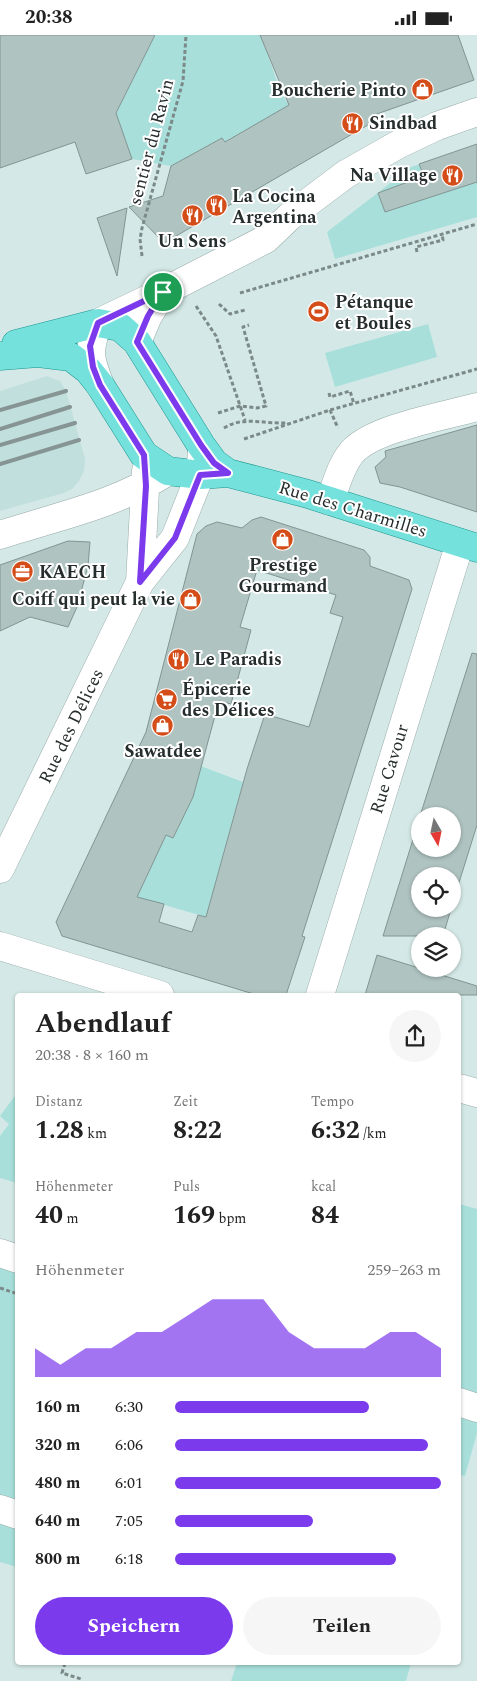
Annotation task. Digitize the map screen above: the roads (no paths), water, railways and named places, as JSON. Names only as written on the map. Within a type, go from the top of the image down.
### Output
[{"type":"main road","name":"Rue des Charmilles","points":[[98,323],[120,327],[137,342],[201,445],[214,463],[228,473]]},
{"type":"main road","points":[[0,349],[98,323]]},
{"type":"main road","points":[[0,356],[38,353],[71,357],[88,370],[100,385],[144,455]]},
{"type":"main road","name":"Rue des Charmilles","points":[[144,455],[168,471],[200,475],[228,473],[330,501],[469,545]]},
{"type":"street","points":[[100,385],[93,367],[90,346],[98,323],[266,239],[290,216],[346,174],[399,144],[437,126],[477,113]]},
{"type":"street","points":[[137,342],[148,316],[163,292]]},
{"type":"street","points":[[330,501],[341,471],[351,453],[363,441],[382,433],[477,407]]},
{"type":"street","name":"Rue des Délices","points":[[0,869],[140,582],[175,538],[200,475],[201,445]]},
{"type":"street","name":"Rue des Délices","points":[[140,582],[146,486],[144,455]]},
{"type":"street","points":[[0,535],[95,508],[146,486],[168,471]]},
{"type":"street","name":"Rue Cavour","points":[[321,993],[469,545]]},
{"type":"street","points":[[0,946],[153,993]]},
{"type":"street","points":[[461,1089],[477,1093]]},
{"type":"street","points":[[0,1253],[15,1258]]},
{"type":"street","points":[[461,1404],[477,1408]]},
{"type":"street","points":[[0,1509],[15,1514]]},
{"type":"railway","points":[[0,410],[66,391]]},
{"type":"railway","points":[[0,429],[70,407]]},
{"type":"railway","points":[[0,445],[75,423]]},
{"type":"railway","points":[[0,464],[79,440]]},
{"type":"place","name":"Boucherie Pinto","points":[[422,90]]},
{"type":"place","name":"Sindbad","points":[[353,123]]},
{"type":"place","name":"Na Village","points":[[453,175]]},
{"type":"place","name":"La Cocina Argentina","points":[[216,206]]},
{"type":"place","name":"Un Sens","points":[[192,216]]},
{"type":"place","name":"Pétanque et Boules","points":[[319,312]]},
{"type":"place","name":"Prestige Gourmand","points":[[283,540]]},
{"type":"place","name":"KAECH","points":[[23,572]]},
{"type":"place","name":"Coiff qui peut la vie","points":[[191,599]]},
{"type":"place","name":"Le Paradis","points":[[178,659]]},
{"type":"place","name":"Épicerie des Délices","points":[[166,699]]},
{"type":"place","name":"Sawatdee","points":[[163,726]]}]
